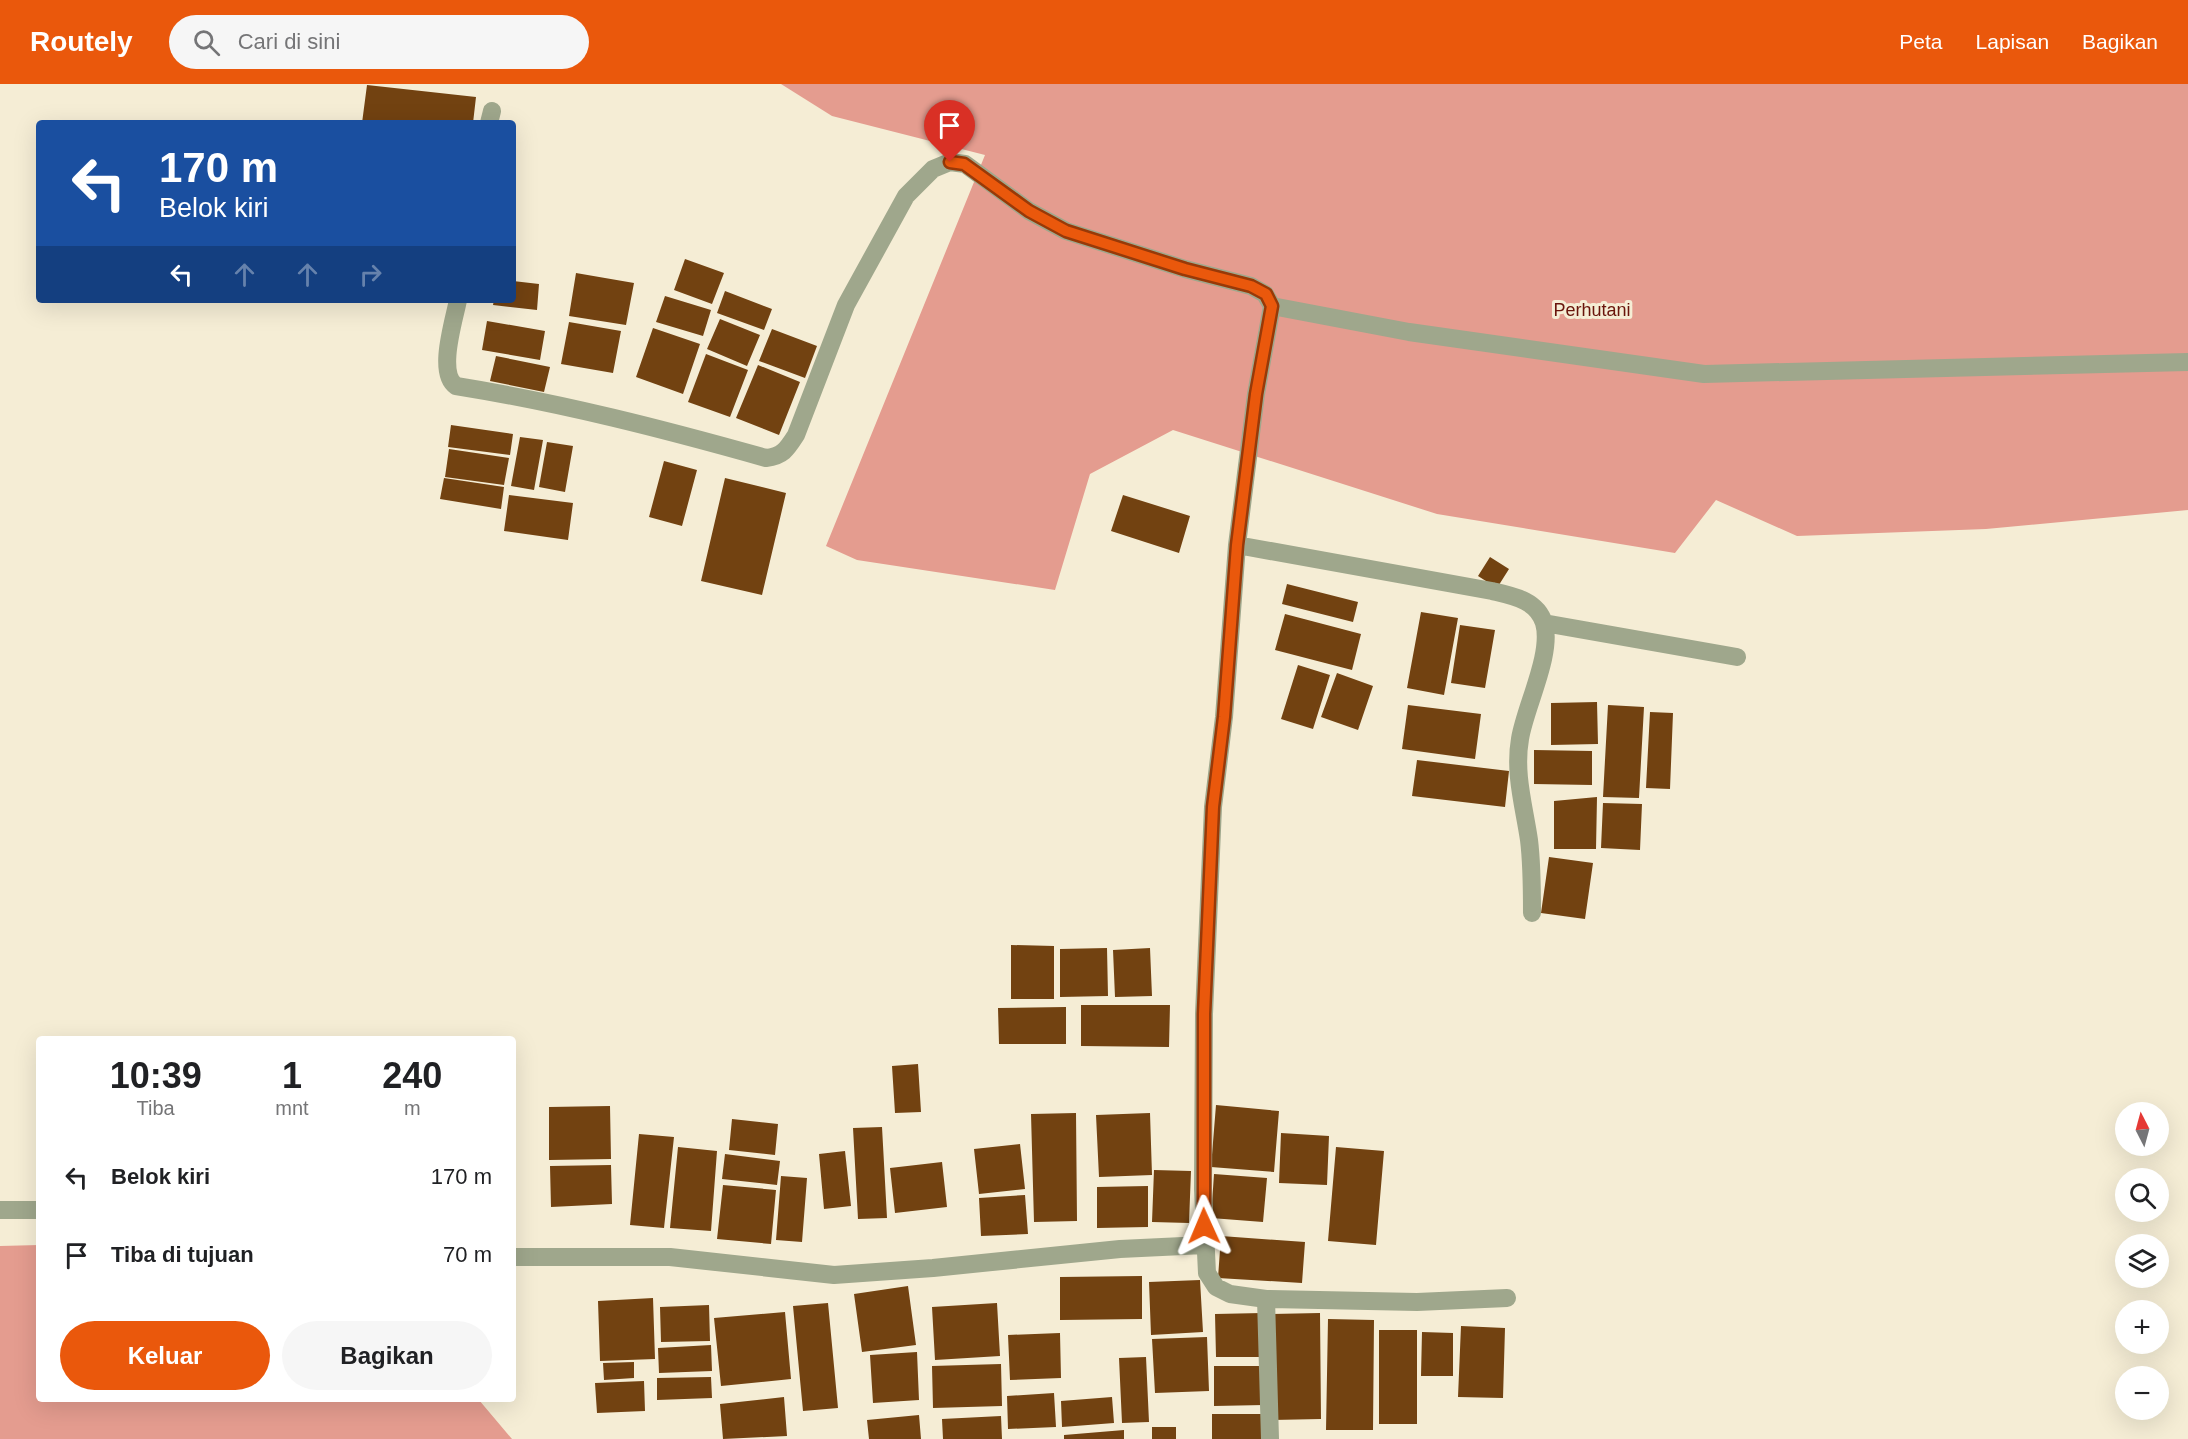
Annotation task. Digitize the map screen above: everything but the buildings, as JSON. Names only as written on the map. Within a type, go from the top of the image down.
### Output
[{"type":"street","points":[[457,303],[446,364],[449,378],[456,386],[550,402],[619,417],[766,458],[778,457],[786,451],[796,435],[846,305],[906,196],[933,169],[950,162],[964,164],[1029,211],[1066,231],[1185,269],[1251,286],[1266,294],[1272,306],[1256,394],[1237,545],[1224,717],[1213,807],[1204,1025],[1204,1245],[1207,1273],[1216,1287],[1230,1294],[1266,1299],[1417,1302],[1507,1299]]},
{"type":"street","points":[[1272,306],[1409,332],[1704,374],[2188,362]]},
{"type":"street","points":[[1237,545],[1520,598],[1535,607],[1544,623],[1545,647],[1520,741],[1521,795],[1532,866],[1532,913]]},
{"type":"street","points":[[1544,623],[1737,657]]},
{"type":"street","points":[[0,1210],[36,1209]]},
{"type":"street","points":[[516,1257],[670,1257],[834,1275],[933,1268],[1120,1249],[1204,1245]]},
{"type":"street","points":[[1266,1299],[1270,1439]]},
{"type":"green space","name":"Perhutani","points":[[781,84],[2188,84],[2188,510],[1986,529],[1797,536],[1716,500],[1675,553],[1437,514],[1173,430],[1090,474],[1055,590],[857,560],[826,546],[985,155],[832,116]]},
{"type":"green space","points":[[36,1245],[36,1402],[481,1402],[512,1439],[0,1439],[0,1246]]},
{"type":"route","points":[[950,162],[964,164],[1029,211],[1066,231],[1185,269],[1251,286],[1266,294],[1272,306],[1270,328],[1256,394],[1237,545],[1224,717],[1213,807],[1204,1014],[1204,1226]]}]
